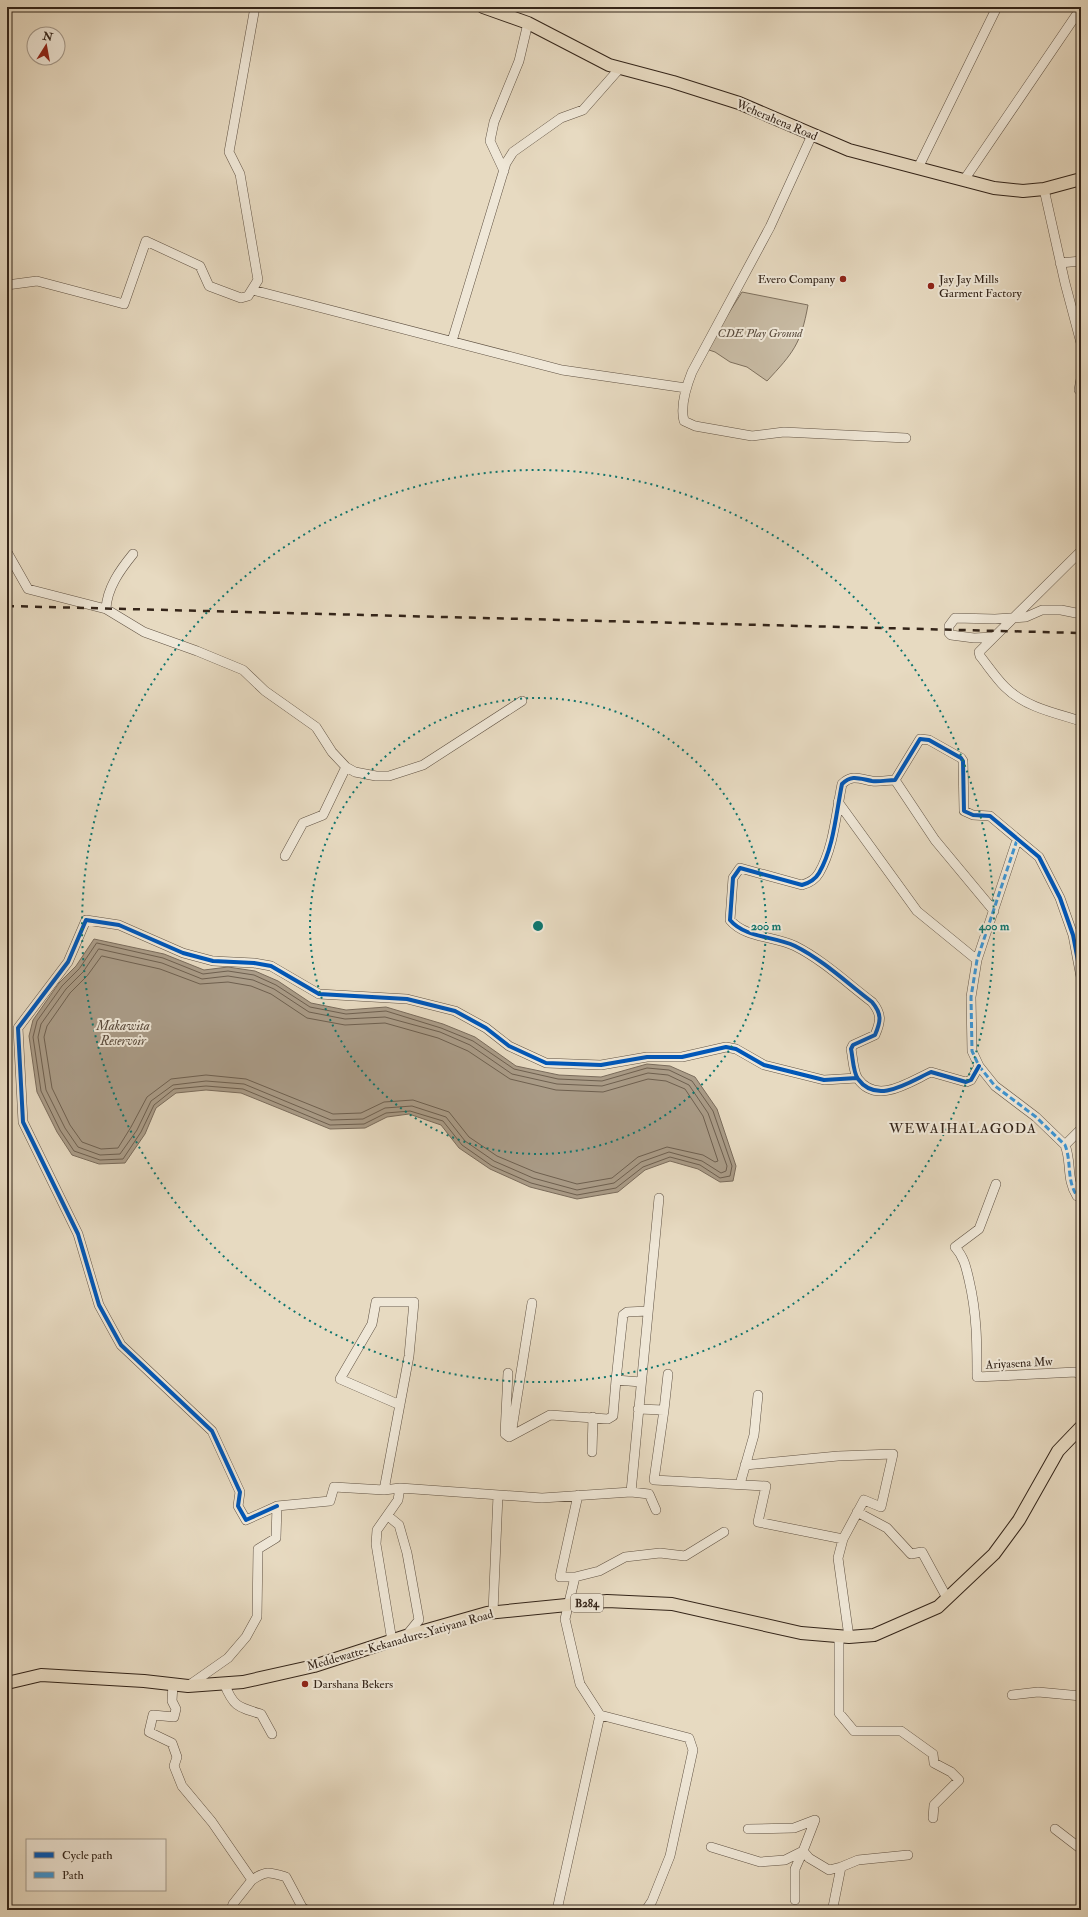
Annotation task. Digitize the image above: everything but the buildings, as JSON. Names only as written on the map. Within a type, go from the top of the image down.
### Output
[{"type":"main road","name":"Weherahena Road","points":[[483,7],[528,23],[609,65],[673,82],[739,103],[849,150],[1001,189],[1023,191],[1044,189],[1081,179]]},
{"type":"main road","name":"Meddewatte-Kekanadure-Yatiyana Road","points":[[7,1683],[41,1675],[188,1686],[243,1682],[314,1666],[406,1636],[493,1612],[608,1601],[672,1604],[801,1633],[844,1636],[874,1635],[938,1606],[994,1554],[1019,1520],[1058,1451],[1081,1428]]},
{"type":"street","points":[[7,285],[37,281],[124,304],[146,241],[200,266],[209,286],[241,298],[248,296],[258,280],[240,174],[229,152],[255,7]]},
{"type":"street","points":[[918,168],[997,7]]},
{"type":"street","points":[[964,180],[1081,8]]},
{"type":"street","points":[[504,171],[490,141],[494,122],[519,61],[528,23]]},
{"type":"street","points":[[452,341],[504,171],[513,152],[561,118],[583,110],[620,68]]},
{"type":"street","points":[[812,135],[770,227],[692,372],[686,388],[682,414],[684,421],[695,426],[752,436],[784,432],[906,438]]},
{"type":"street","points":[[1044,189],[1060,263],[1081,343]]},
{"type":"street","points":[[1060,263],[1081,261]]},
{"type":"street","points":[[253,290],[562,370],[686,388]]},
{"type":"street","points":[[1079,390],[1081,379]]},
{"type":"street","points":[[1081,551],[979,652],[980,656],[1006,688],[1020,699],[1035,706],[1081,721]]},
{"type":"street","points":[[7,552],[28,589],[106,609],[144,632],[197,651],[243,670],[265,691],[316,727],[332,752],[346,767],[355,772],[389,776],[418,768],[522,701]]},
{"type":"street","points":[[106,609],[106,596],[121,569],[133,554]]},
{"type":"street","points":[[993,637],[974,638],[951,635],[949,633],[949,626],[951,621],[959,618],[1026,617],[1042,610],[1061,610],[1081,614]]},
{"type":"street","points":[[895,780],[920,739],[929,740],[961,758],[963,762],[964,811],[973,815],[990,816],[1039,857],[1060,898],[1073,935],[1081,977]]},
{"type":"street","points":[[285,856],[303,823],[323,816],[346,767]]},
{"type":"street","points":[[895,780],[874,782],[855,777],[848,778],[842,784],[829,848],[819,874],[812,882],[802,885],[740,868],[733,878],[730,920],[737,928],[793,945],[807,953],[872,1002],[879,1010],[880,1024],[876,1035],[853,1046],[851,1049],[858,1078],[868,1089],[878,1092],[889,1091],[931,1072],[966,1082],[971,1080],[979,1066]]},
{"type":"street","points":[[895,780],[935,840],[994,911]]},
{"type":"street","points":[[838,802],[917,911],[977,960]]},
{"type":"street","points":[[1017,840],[977,960],[971,998],[972,1051],[979,1066],[995,1086],[1036,1116],[1066,1145],[1068,1151],[1070,1186],[1076,1196],[1081,1197]]},
{"type":"street","points":[[656,1510],[649,1494],[631,1492],[542,1498],[400,1488],[384,1490],[334,1487],[330,1501],[278,1506],[246,1520],[238,1506],[240,1492],[212,1431],[121,1345],[99,1304],[78,1234],[23,1122],[18,1028],[68,962],[86,920],[119,925],[183,953],[213,961],[254,963],[271,966],[319,994],[407,999],[454,1011],[486,1028],[509,1046],[546,1063],[601,1065],[648,1057],[682,1056],[726,1047],[736,1049],[764,1065],[824,1080],[858,1078]]},
{"type":"street","points":[[1066,1145],[1079,1133]]},
{"type":"street","name":"Ariyasena Mw","points":[[996,1184],[980,1229],[956,1247],[963,1255],[975,1305],[978,1332],[977,1377],[1076,1372],[1081,1376]]},
{"type":"street","points":[[631,1492],[659,1198]]},
{"type":"street","points":[[384,1490],[399,1411],[409,1356],[414,1302],[376,1302],[372,1324],[340,1379],[400,1405]]},
{"type":"street","points":[[511,1435],[532,1302]]},
{"type":"street","points":[[508,1374],[505,1434],[510,1437],[511,1435],[550,1415],[608,1419],[613,1416],[623,1315],[627,1312],[648,1311]]},
{"type":"street","points":[[668,1374],[654,1480],[766,1486],[758,1522],[843,1539]]},
{"type":"street","points":[[616,1380],[641,1382]]},
{"type":"street","points":[[740,1484],[754,1435],[758,1395]]},
{"type":"street","points":[[638,1409],[664,1410]]},
{"type":"street","points":[[592,1452],[593,1418]]},
{"type":"street","points":[[745,1465],[838,1456],[893,1454],[881,1507],[864,1500],[843,1539],[838,1558],[844,1636],[839,1713],[854,1731],[901,1731],[933,1754],[934,1763],[951,1772],[959,1780],[934,1805],[933,1818]]},
{"type":"street","points":[[392,1641],[376,1544],[378,1530],[398,1500],[400,1488]]},
{"type":"street","points":[[493,1612],[498,1495]]},
{"type":"street","points":[[578,1496],[560,1577],[575,1577],[599,1571],[625,1557],[660,1553],[685,1556],[724,1532]]},
{"type":"street","points":[[188,1686],[228,1658],[246,1637],[257,1616],[258,1549],[276,1538],[278,1506]]},
{"type":"street","points":[[857,1512],[887,1528],[911,1554],[922,1552],[947,1598]]},
{"type":"street","points":[[388,1516],[399,1525],[407,1553],[419,1620],[406,1636]]},
{"type":"street","points":[[575,1577],[565,1619],[580,1684],[600,1715],[689,1738],[693,1750],[670,1856],[655,1894],[646,1910]]},
{"type":"street","points":[[224,1683],[230,1699],[238,1707],[261,1714],[272,1734]]},
{"type":"street","points":[[173,1684],[172,1701],[176,1709],[174,1717],[152,1715],[149,1732],[172,1743],[177,1758],[174,1766],[182,1786],[212,1822],[252,1880]]},
{"type":"street","points":[[1012,1695],[1038,1692],[1081,1696]]},
{"type":"street","points":[[557,1910],[600,1715]]},
{"type":"street","points":[[748,1829],[794,1828],[815,1820],[795,1869],[795,1900]]},
{"type":"street","points":[[1055,1829],[1081,1849]]},
{"type":"street","points":[[711,1846],[760,1862],[785,1860],[803,1851]]},
{"type":"street","points":[[803,1851],[809,1858],[829,1870],[858,1860],[908,1855]]},
{"type":"street","points":[[834,1910],[832,1907],[840,1867]]},
{"type":"street","points":[[231,1910],[233,1904],[252,1880],[261,1874],[268,1872],[286,1877],[302,1907],[306,1910]]},
{"type":"green space","name":"CDE Play Ground","points":[[742,292],[808,305],[799,339],[795,347],[790,355],[767,381],[747,367],[730,362],[715,352],[706,349]]},
{"type":"water","name":"Makawita Reservoir","points":[[94,939],[164,954],[204,970],[228,967],[255,971],[278,981],[311,1003],[346,1010],[386,1007],[443,1024],[475,1037],[516,1066],[559,1075],[601,1077],[647,1064],[670,1066],[695,1077],[717,1109],[736,1166],[733,1181],[720,1182],[698,1169],[670,1161],[645,1170],[618,1192],[577,1199],[530,1187],[490,1169],[459,1148],[441,1125],[409,1114],[387,1117],[365,1128],[330,1129],[241,1093],[206,1090],[176,1093],[156,1108],[145,1134],[125,1163],[99,1164],[72,1155],[57,1132],[37,1092],[29,1036],[33,1020],[59,983],[76,966]]},
{"type":"railway","points":[[7,606],[1081,633]]},
{"type":"marked path","points":[[1017,840],[977,960],[971,997],[972,1051],[979,1066],[995,1086],[1036,1117],[1065,1145],[1071,1183],[1077,1196],[1081,1197]]},
{"type":"cycle path","points":[[979,1066],[971,1080],[966,1082],[931,1072],[893,1089],[884,1091],[866,1087],[856,1076],[851,1049],[853,1045],[875,1035],[880,1018],[878,1010],[872,1002],[825,965],[805,952],[787,943],[752,934],[736,926],[730,920],[733,878],[740,868],[802,885],[812,881],[819,873],[828,852],[834,830],[842,784],[853,778],[875,781],[895,780],[920,739],[929,740],[961,758],[963,761],[964,811],[973,815],[990,816],[1039,857],[1060,898],[1073,935],[1081,977]]},
{"type":"cycle path","points":[[277,1506],[246,1520],[238,1506],[240,1492],[212,1431],[121,1345],[99,1305],[78,1234],[23,1122],[18,1028],[68,962],[86,920],[119,925],[183,953],[213,961],[254,963],[271,966],[319,994],[407,999],[455,1011],[486,1028],[509,1046],[546,1063],[601,1065],[647,1057],[682,1057],[726,1047],[736,1049],[764,1065],[824,1080],[857,1078]]},
{"type":"place","name":"Evero Company","points":[[843,279]]},
{"type":"place","name":"Jay Jay Mills Garment Factory","points":[[931,286]]},
{"type":"place","name":"Darshana Bekers","points":[[305,1684]]},
{"type":"district","name":"WEWAIHALAGODA","points":[[963,1128]]}]
